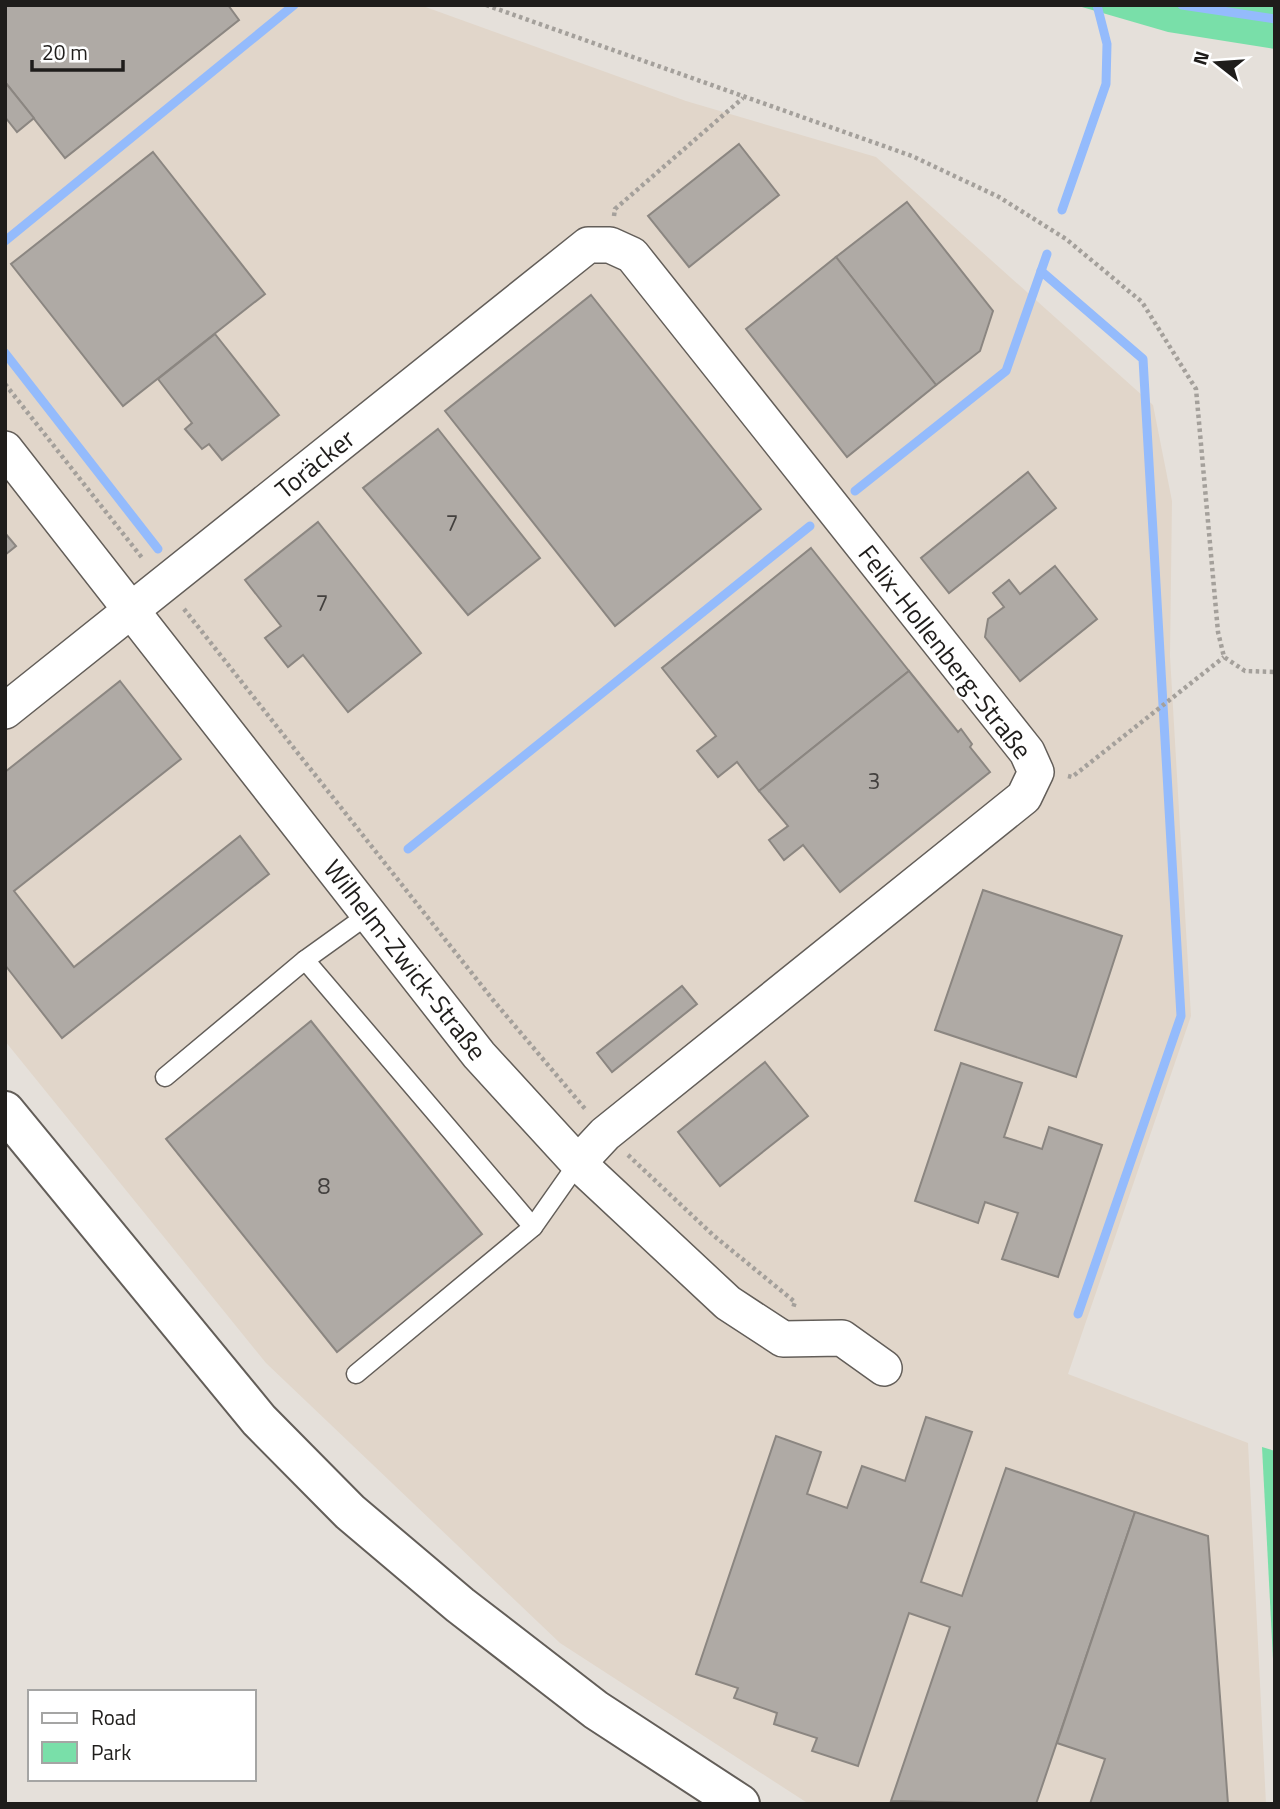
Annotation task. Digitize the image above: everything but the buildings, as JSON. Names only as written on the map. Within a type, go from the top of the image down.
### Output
[{"type":"main road","points":[[5,1111],[259,1420],[350,1511],[460,1605],[596,1710],[740,1804]]},
{"type":"street","name":"Toräcker","points":[[5,711],[128,609],[164,585],[587,245],[621,250]]},
{"type":"street","name":"Felix-Hollenberg-Straße","points":[[578,1163],[605,1134],[1024,797],[1036,772],[1027,752],[621,250]]},
{"type":"street","name":"Wilhelm-Zwick-Straße","points":[[5,449],[479,1055],[578,1163],[728,1303],[783,1339]]},
{"type":"street","points":[[783,1339],[842,1338],[884,1368]]},
{"type":"lane","points":[[165,1077],[305,960],[369,914]]},
{"type":"lane","points":[[305,960],[533,1227]]},
{"type":"lane","points":[[356,1374],[533,1227],[578,1163]]},
{"type":"path","points":[[486,5],[912,156],[999,197],[1066,239],[1142,302],[1196,389],[1218,632],[1224,657],[1245,671],[1275,672]]},
{"type":"path","points":[[621,250],[615,209],[743,97]]},
{"type":"path","points":[[5,384],[493,1000],[605,1134],[713,1236],[795,1302],[783,1339]]},
{"type":"path","points":[[1036,772],[1072,777],[1224,657]]},
{"type":"shaded area","points":[[5,5],[420,5],[686,101],[876,157],[1153,405],[1172,501],[1170,656],[1191,1016],[1068,1374],[1248,1443],[1266,1804],[809,1804],[560,1643],[266,1363],[5,1041]]},
{"type":"green space","points":[[1075,5],[1275,5],[1275,49],[1168,32]]},
{"type":"green space","points":[[1262,1447],[1275,1451],[1275,1698]]},
{"type":"waterway","points":[[5,241],[294,5]]},
{"type":"waterway","points":[[1062,210],[1106,84],[1107,44],[1097,5]]},
{"type":"waterway","points":[[1182,5],[1275,19]]},
{"type":"waterway","points":[[855,491],[1006,371],[1047,254]]},
{"type":"waterway","points":[[1041,271],[1143,359],[1181,1016],[1078,1314]]},
{"type":"waterway","points":[[5,353],[158,549]]},
{"type":"waterway","points":[[408,849],[810,526]]}]
